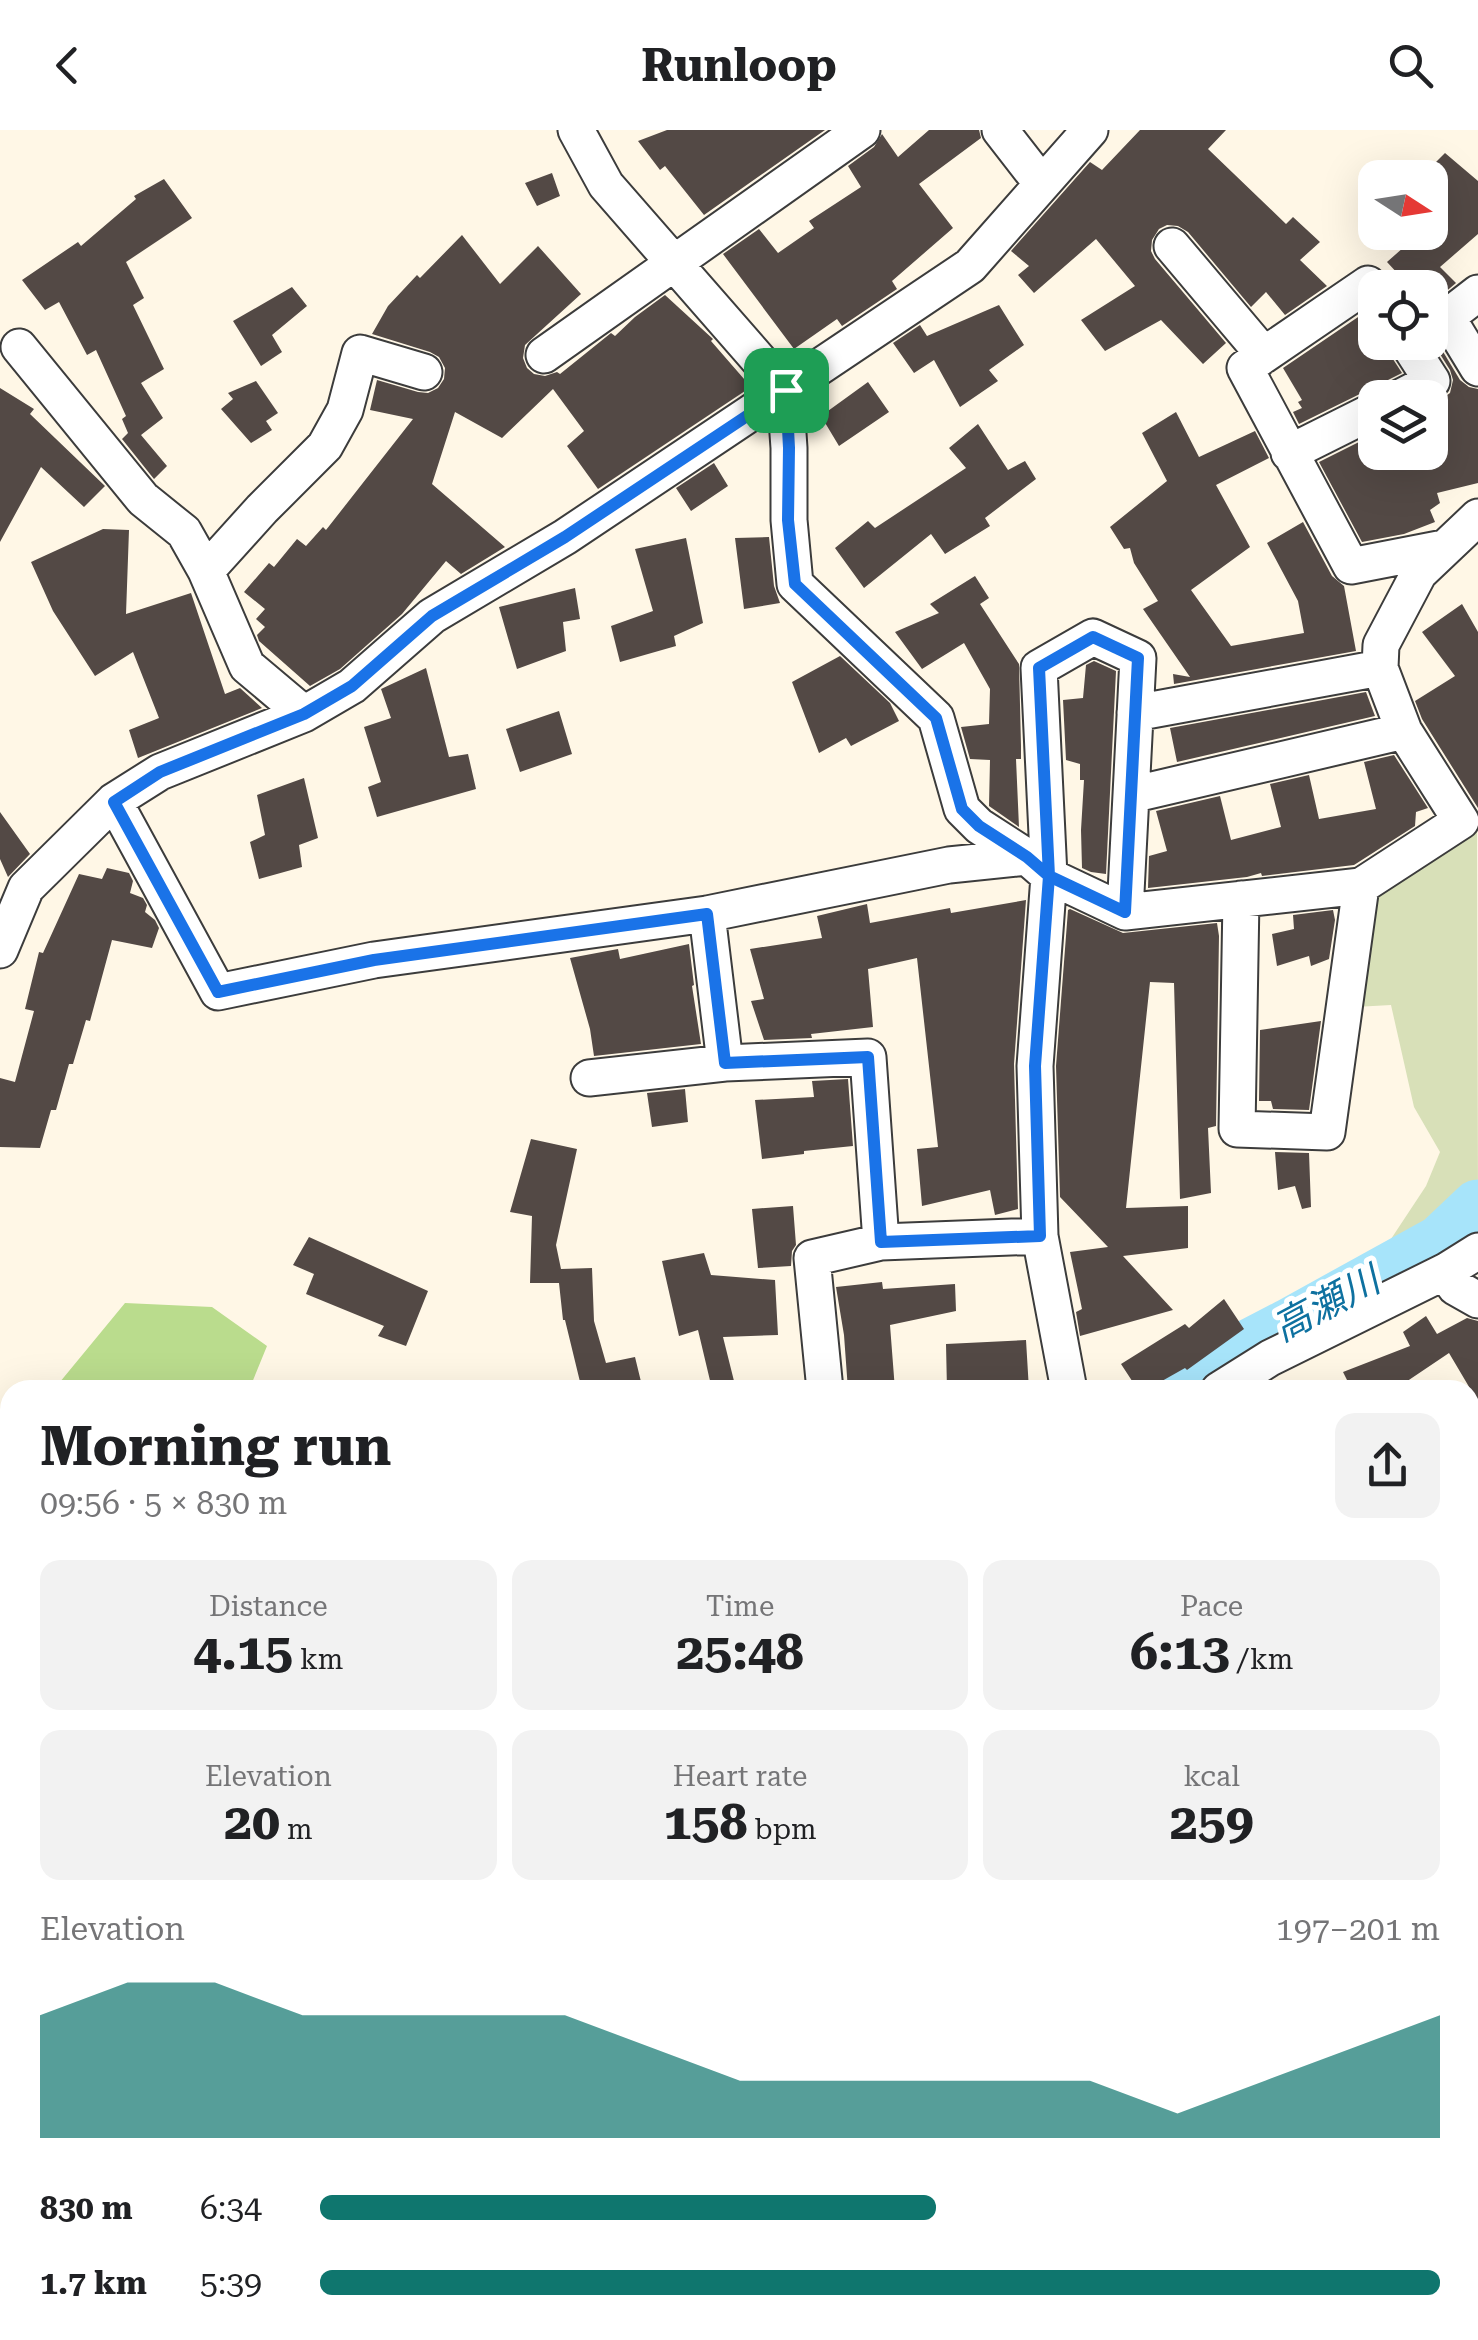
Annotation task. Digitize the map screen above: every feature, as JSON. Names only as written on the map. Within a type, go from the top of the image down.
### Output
[{"type":"street","points":[[576,130],[606,185],[786,390],[788,520],[795,584],[936,718],[962,809],[979,826],[1038,867],[1125,912],[1360,886],[1460,821],[1404,732],[1380,668],[1381,645],[1419,573],[1478,517]]},
{"type":"street","points":[[544,354],[862,130]]},
{"type":"street","points":[[1000,130],[1042,184]]},
{"type":"street","points":[[0,950],[26,888],[114,802],[160,772],[304,714],[352,686],[432,616],[565,537],[970,266],[1090,130]]},
{"type":"street","points":[[1172,246],[1264,355]]},
{"type":"street","points":[[1358,291],[1245,368],[1351,566],[1445,548]]},
{"type":"street","points":[[1478,293],[1447,317],[1478,368]]},
{"type":"street","points":[[20,347],[142,499],[184,532],[206,570],[247,666],[304,714]]},
{"type":"street","points":[[206,570],[325,446],[345,410],[360,353],[424,372]]},
{"type":"street","points":[[1290,453],[1358,419]]},
{"type":"street","points":[[1067,1380],[1040,1236],[1035,1066],[1039,668],[1093,637],[1138,658],[1125,912]]},
{"type":"street","points":[[1135,713],[1380,668]]},
{"type":"street","points":[[1130,795],[1404,732]]},
{"type":"street","points":[[114,802],[218,992],[374,960],[707,914],[949,865],[1038,867]]},
{"type":"street","points":[[1241,899],[1237,1129],[1327,1132],[1360,886]]},
{"type":"street","points":[[707,914],[725,1063]]},
{"type":"street","points":[[589,1078],[725,1063],[868,1057],[881,1242]]},
{"type":"street","points":[[824,1380],[812,1258],[881,1242],[1040,1236]]},
{"type":"street","points":[[1235,1380],[1270,1358],[1446,1272],[1478,1251]]},
{"type":"street","points":[[1446,1272],[1455,1287],[1478,1300]]},
{"type":"green space","points":[[1477,826],[1478,1200],[1439,1237],[1406,1258],[1389,1242],[1426,1186],[1440,1152],[1414,1107],[1391,1005],[1355,1007],[1373,891]]},
{"type":"green space","points":[[125,1303],[212,1307],[267,1346],[253,1380],[62,1380]]},
{"type":"building","points":[[667,130],[825,130],[704,215],[665,166],[660,170],[638,141]]},
{"type":"building","points":[[929,130],[979,130],[981,138],[919,184],[953,228],[892,281],[897,289],[842,326],[837,319],[794,349],[723,254],[759,229],[778,253],[814,228],[809,221],[861,187],[848,166],[874,147],[882,134],[898,157]]},
{"type":"building","points":[[1140,130],[1226,130],[1208,149],[1286,224],[1293,217],[1320,242],[1300,260],[1327,286],[1285,315],[1266,292],[1251,307],[1188,232],[1178,226],[1159,229],[1152,240],[1155,259],[1226,343],[1203,364],[1161,320],[1105,351],[1081,320],[1135,286],[1096,239],[1034,293],[1018,275],[1029,266],[1011,251],[1090,162],[1102,170]]},
{"type":"building","points":[[1445,153],[1478,181],[1478,234],[1440,267],[1443,270],[1394,270],[1387,262],[1401,250],[1448,250],[1448,160],[1438,160]]},
{"type":"building","points":[[552,173],[560,196],[537,206],[525,183]]},
{"type":"building","points":[[164,179],[192,218],[126,262],[144,298],[133,305],[164,369],[141,383],[163,418],[141,435],[167,466],[154,479],[122,439],[128,433],[122,419],[126,416],[96,350],[87,355],[59,302],[45,310],[22,280],[78,242],[81,246],[136,199],[134,196]]},
{"type":"building","points":[[462,235],[500,284],[538,246],[581,294],[525,345],[523,358],[534,374],[560,374],[665,295],[713,339],[751,387],[598,489],[567,446],[584,431],[553,389],[502,438],[455,412],[432,484],[505,547],[461,574],[446,561],[402,614],[340,669],[310,686],[259,641],[257,635],[265,627],[256,619],[265,609],[244,592],[269,563],[274,567],[297,539],[306,546],[323,527],[326,530],[413,419],[370,410],[377,380],[428,393],[444,379],[445,368],[439,357],[372,334],[388,306]]},
{"type":"building","points":[[292,287],[307,306],[272,335],[282,352],[261,366],[233,321]]},
{"type":"building","points":[[999,305],[1024,345],[989,370],[998,381],[960,407],[934,360],[914,373],[893,343],[920,325],[927,336]]},
{"type":"building","points":[[1358,317],[1358,360],[1394,360],[1402,373],[1388,380],[1358,380],[1358,395],[1299,424],[1293,412],[1302,408],[1298,402],[1302,400],[1283,368]]},
{"type":"building","points":[[1444,360],[1448,360],[1460,380],[1478,389],[1478,483],[1437,493],[1440,503],[1430,510],[1435,522],[1404,534],[1362,542],[1319,462],[1358,442],[1358,470],[1448,470],[1448,394],[1453,380]]},
{"type":"building","points":[[256,381],[278,413],[266,421],[272,430],[251,443],[221,409],[233,399],[228,393]]},
{"type":"building","points":[[868,382],[889,412],[839,446],[821,416]]},
{"type":"building","points":[[0,388],[34,409],[30,414],[105,486],[84,507],[41,467],[0,542]]},
{"type":"building","points":[[1176,412],[1199,457],[1255,431],[1269,458],[1216,485],[1250,547],[1191,590],[1231,646],[1304,633],[1298,601],[1267,543],[1303,522],[1332,576],[1344,586],[1356,651],[1174,684],[1173,674],[1190,677],[1143,609],[1158,601],[1134,563],[1130,548],[1124,549],[1110,527],[1167,481],[1142,433]]},
{"type":"building","points":[[978,424],[1008,470],[1025,461],[1036,479],[985,518],[990,526],[945,554],[931,534],[864,588],[835,548],[868,521],[875,528],[966,468],[949,448]]},
{"type":"building","points":[[714,463],[728,486],[691,511],[676,488]]},
{"type":"building","points":[[103,529],[129,530],[126,614],[191,593],[225,694],[240,688],[262,708],[138,758],[129,730],[159,718],[133,652],[95,676],[53,611],[31,562]]},
{"type":"building","points":[[769,537],[774,586],[780,603],[744,609],[735,538]]},
{"type":"building","points":[[686,538],[703,623],[674,636],[676,646],[620,662],[611,626],[653,611],[635,549]]},
{"type":"building","points":[[975,576],[989,598],[980,604],[1019,664],[1019,827],[989,806],[990,760],[970,759],[961,727],[989,724],[990,689],[964,643],[922,669],[895,632],[939,613],[930,604]]},
{"type":"building","points":[[575,588],[580,619],[563,622],[566,651],[517,669],[499,607]]},
{"type":"building","points":[[1462,604],[1478,632],[1478,808],[1422,719],[1415,701],[1455,676],[1422,632]]},
{"type":"building","points":[[840,656],[890,703],[899,721],[851,746],[846,738],[819,753],[792,682]]},
{"type":"building","points":[[1094,661],[1116,671],[1106,874],[1082,868],[1084,780],[1080,780],[1080,764],[1066,760],[1063,700],[1083,698],[1086,665]]},
{"type":"building","points":[[426,668],[449,757],[468,754],[476,789],[377,817],[368,787],[381,782],[364,727],[391,718],[381,689]]},
{"type":"building","points":[[1366,692],[1375,716],[1177,762],[1170,728]]},
{"type":"building","points":[[559,711],[572,754],[520,772],[506,729]]},
{"type":"building","points":[[1394,755],[1428,808],[1416,812],[1415,826],[1354,865],[1148,888],[1149,856],[1167,851],[1156,811],[1220,796],[1231,840],[1281,827],[1270,784],[1309,775],[1319,819],[1376,809],[1364,762]]},
{"type":"building","points":[[304,778],[318,838],[299,845],[302,867],[259,879],[250,842],[265,835],[257,795]]},
{"type":"building","points":[[0,812],[30,854],[8,877],[0,859]]},
{"type":"building","points":[[107,868],[129,873],[133,881],[130,893],[143,898],[147,905],[145,912],[159,928],[152,948],[112,940],[90,1021],[86,1020],[40,1148],[0,1147],[0,1078],[15,1082],[34,1011],[25,1009],[39,952],[43,953],[79,874],[102,879]]},
{"type":"building","points":[[1026,900],[1014,1064],[1018,1209],[995,1215],[990,1190],[922,1206],[917,1149],[938,1147],[917,958],[868,969],[873,1027],[811,1034],[812,1038],[764,1040],[751,1001],[764,999],[750,949],[822,938],[817,916],[867,904],[870,923],[950,908],[951,913]]},
{"type":"building","points":[[1070,909],[1123,933],[1217,923],[1219,936],[1216,1126],[1208,1128],[1211,1193],[1180,1199],[1174,983],[1150,982],[1126,1208],[1188,1206],[1188,1248],[1123,1256],[1173,1310],[1080,1336],[1076,1312],[1082,1309],[1070,1252],[1108,1247],[1060,1197],[1056,1066]]},
{"type":"building","points":[[1333,910],[1329,959],[1311,966],[1309,956],[1277,966],[1272,934],[1294,929],[1293,915]]},
{"type":"building","points":[[689,944],[701,1044],[594,1056],[570,958],[618,949],[620,959]]},
{"type":"building","points":[[1321,1021],[1309,1110],[1273,1109],[1271,1101],[1259,1101],[1260,1030]]},
{"type":"building","points":[[848,1079],[853,1146],[762,1159],[755,1100],[814,1097],[812,1081]]},
{"type":"building","points":[[685,1089],[688,1122],[652,1127],[647,1093]]},
{"type":"building","points":[[531,1139],[577,1149],[556,1245],[561,1269],[592,1268],[594,1321],[606,1363],[635,1357],[641,1380],[580,1380],[563,1320],[559,1283],[530,1283],[532,1216],[510,1212]]},
{"type":"building","points":[[1275,1152],[1309,1153],[1311,1207],[1302,1209],[1295,1186],[1278,1190]]},
{"type":"building","points":[[793,1206],[796,1245],[791,1266],[758,1268],[752,1209]]},
{"type":"building","points":[[309,1237],[428,1291],[406,1346],[378,1336],[384,1326],[306,1294],[314,1274],[293,1265]]},
{"type":"building","points":[[704,1253],[711,1275],[775,1280],[778,1335],[723,1337],[734,1380],[710,1380],[698,1330],[679,1336],[662,1261]]},
{"type":"building","points":[[882,1282],[883,1289],[955,1284],[956,1311],[890,1325],[894,1380],[847,1380],[836,1287]]},
{"type":"building","points":[[1224,1299],[1244,1329],[1187,1370],[1164,1380],[1131,1380],[1121,1364],[1185,1324],[1189,1328]]},
{"type":"building","points":[[1426,1316],[1437,1334],[1467,1318],[1478,1321],[1478,1380],[1465,1380],[1449,1353],[1409,1380],[1347,1380],[1343,1372],[1410,1346],[1403,1332]]},
{"type":"building","points":[[1026,1340],[1028,1380],[947,1380],[946,1344]]},
{"type":"waterway","name":"高瀬川","points":[[1185,1380],[1441,1242],[1478,1207]]},
{"type":"route","points":[[786,390],[565,537],[432,616],[352,686],[304,714],[160,772],[114,802],[218,992],[374,960],[707,914],[725,1063],[868,1057],[881,1242],[1040,1236],[1035,1066],[1049,876],[1125,912],[1138,658],[1093,637],[1039,668],[1049,876],[979,826],[962,809],[936,718],[795,584],[788,520],[786,390]]}]
